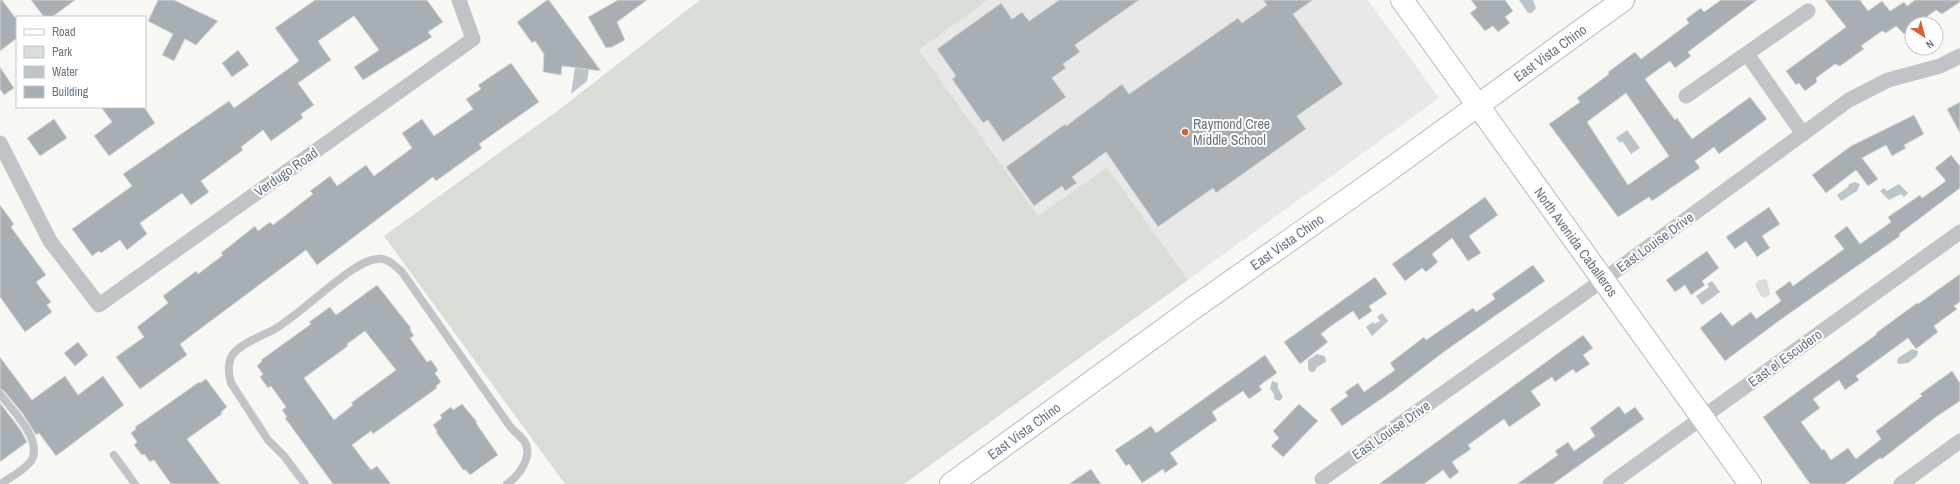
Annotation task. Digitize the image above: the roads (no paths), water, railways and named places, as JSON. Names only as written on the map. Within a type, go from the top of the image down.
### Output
[{"type":"main road","name":"North Avenida Caballeros","points":[[1402,0],[1750,484]]},
{"type":"main road","name":"East Vista Chino","points":[[951,484],[1186,313],[1378,178],[1623,0]]},
{"type":"street","name":"Verdugo Road","points":[[0,143],[50,241],[99,304],[473,40],[460,0]]},
{"type":"street","points":[[1686,96],[1808,11]]},
{"type":"street","points":[[1747,54],[1803,134]]},
{"type":"street","name":"East Louise Drive","points":[[1322,479],[1603,280],[1849,100],[1888,80],[1940,66],[1960,56]]},
{"type":"street","name":"East el Escudero","points":[[1610,484],[1960,232]]},
{"type":"street","points":[[1901,484],[1960,441]]},
{"type":"lane","points":[[305,484],[284,456],[268,440],[231,383],[229,364],[233,353],[241,347],[275,328],[332,283],[366,261],[378,258],[386,259],[402,272],[509,425],[525,442],[526,452],[520,473],[507,484]]},
{"type":"lane","points":[[0,394],[32,437],[35,451],[30,462],[1,484]]},
{"type":"lane","points":[[114,455],[135,484]]},
{"type":"water","points":[[1519,0],[1533,0],[1536,8],[1532,13],[1528,13]]},
{"type":"water","points":[[575,67],[589,69],[587,81],[571,94]]},
{"type":"water","points":[[1627,130],[1640,148],[1631,154],[1622,141],[1620,143],[1616,138]]},
{"type":"water","points":[[1855,182],[1860,184],[1857,191],[1841,201],[1837,195],[1848,187],[1849,184]]},
{"type":"water","points":[[1899,184],[1908,193],[1904,197],[1901,194],[1889,200],[1880,191],[1884,188],[1887,191]]},
{"type":"water","points":[[1712,281],[1720,292],[1702,305],[1696,296],[1709,287],[1707,284]]},
{"type":"water","points":[[1382,313],[1388,321],[1372,336],[1366,327],[1373,322],[1375,324],[1380,321],[1377,317]]},
{"type":"water","points":[[1912,349],[1918,351],[1917,356],[1908,363],[1899,364],[1897,362],[1898,358]]},
{"type":"water","points":[[1317,354],[1325,356],[1326,362],[1317,367],[1314,372],[1310,372],[1308,368],[1308,360]]},
{"type":"water","points":[[1272,381],[1278,383],[1278,388],[1283,397],[1280,401],[1274,399],[1274,394],[1270,389]]},
{"type":"place","name":"Raymond Cree Middle School","points":[[1185,132]]}]
